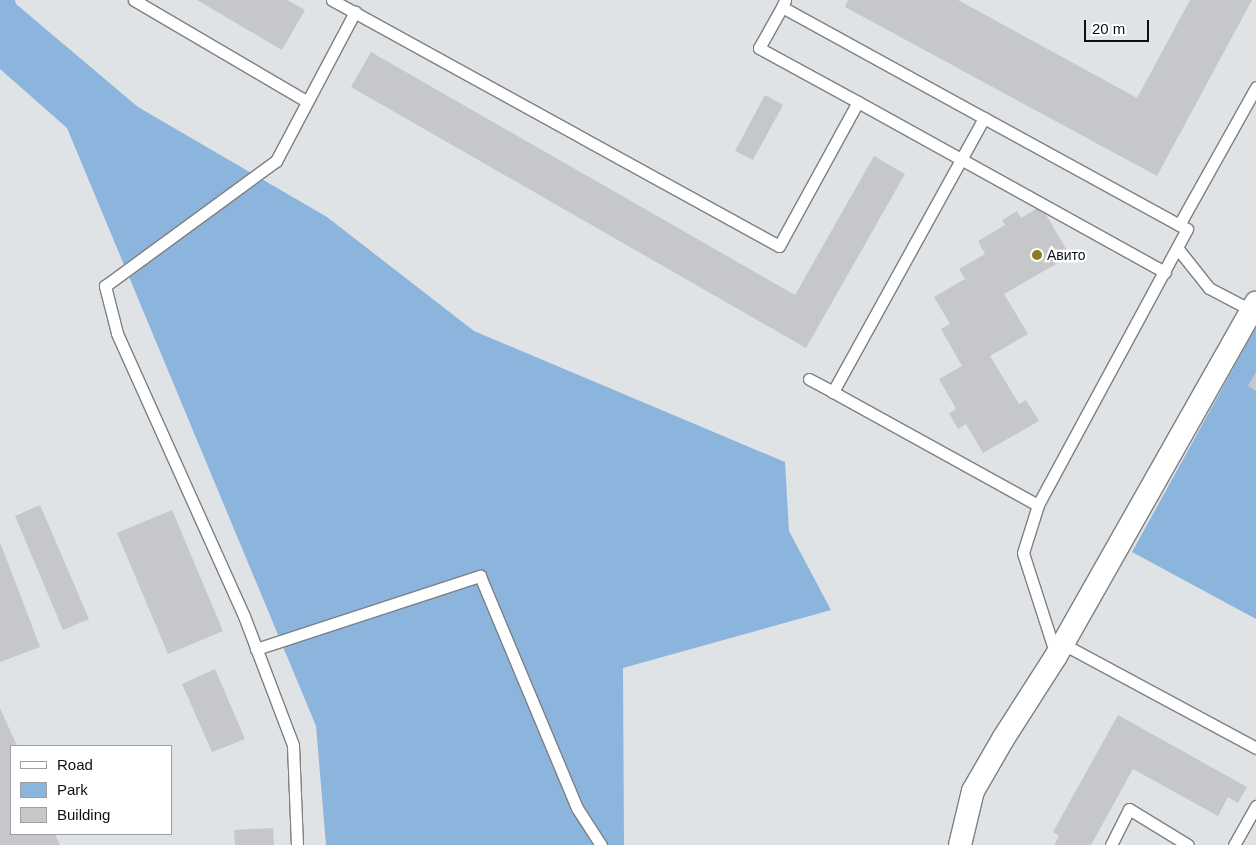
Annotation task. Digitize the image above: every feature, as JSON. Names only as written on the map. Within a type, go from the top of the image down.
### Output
[{"type":"street","points":[[960,845],[973,791],[1002,738],[1060,650],[1254,307]]},
{"type":"lane","points":[[134,0],[306,101]]},
{"type":"lane","points":[[332,0],[779,246],[858,102]]},
{"type":"lane","points":[[1165,272],[759,48],[783,3],[984,118],[1187,229],[1178,249],[1038,504],[1023,553],[1060,650],[1256,748]]},
{"type":"lane","points":[[297,845],[293,745],[256,649],[117,333],[105,286],[276,161],[306,101],[355,12]]},
{"type":"lane","points":[[1179,224],[1256,87]]},
{"type":"lane","points":[[833,392],[984,118]]},
{"type":"lane","points":[[1178,249],[1209,288],[1254,307]]},
{"type":"lane","points":[[809,379],[1038,504]]},
{"type":"lane","points":[[256,649],[480,576],[577,808],[601,845]]},
{"type":"lane","points":[[1234,845],[1256,806]]},
{"type":"lane","points":[[1111,845],[1129,809],[1188,845]]},
{"type":"green space","points":[[0,0],[15,0],[16,4],[138,107],[327,217],[474,331],[785,462],[789,531],[831,610],[623,668],[624,845],[326,845],[316,726],[67,128],[0,69]]},
{"type":"green space","points":[[1256,327],[1256,619],[1132,552]]},
{"type":"building","points":[[197,0],[287,0],[305,10],[282,50]]},
{"type":"building","points":[[848,0],[958,0],[1137,98],[1190,0],[1252,0],[1157,176],[845,7]]},
{"type":"building","points":[[371,52],[795,295],[874,156],[905,174],[806,348],[351,87]]},
{"type":"building","points":[[765,95],[783,105],[753,160],[735,151]]},
{"type":"building","points":[[1041,206],[1070,256],[1004,294],[1028,334],[990,356],[1019,404],[1026,400],[1039,421],[983,453],[966,424],[958,429],[949,413],[956,409],[939,379],[962,366],[941,329],[950,324],[934,297],[965,279],[959,269],[985,254],[978,241],[1005,225],[1002,220],[1017,211],[1021,218]]},
{"type":"building","points":[[1256,372],[1256,391],[1248,386]]},
{"type":"building","points":[[40,505],[89,619],[63,630],[15,516]]},
{"type":"building","points":[[172,510],[223,631],[168,654],[117,533]]},
{"type":"building","points":[[0,542],[40,647],[0,662]]},
{"type":"building","points":[[215,669],[245,739],[212,752],[182,684]]},
{"type":"building","points":[[0,708],[17,745],[10,745],[10,835],[55,835],[60,845],[0,845]]},
{"type":"building","points":[[1118,715],[1247,787],[1238,803],[1228,797],[1218,816],[1133,769],[1091,845],[1054,845],[1059,836],[1053,832]]},
{"type":"building","points":[[273,828],[274,845],[235,845],[234,830]]},
{"type":"place","name":"Авито","points":[[1037,255]]}]
